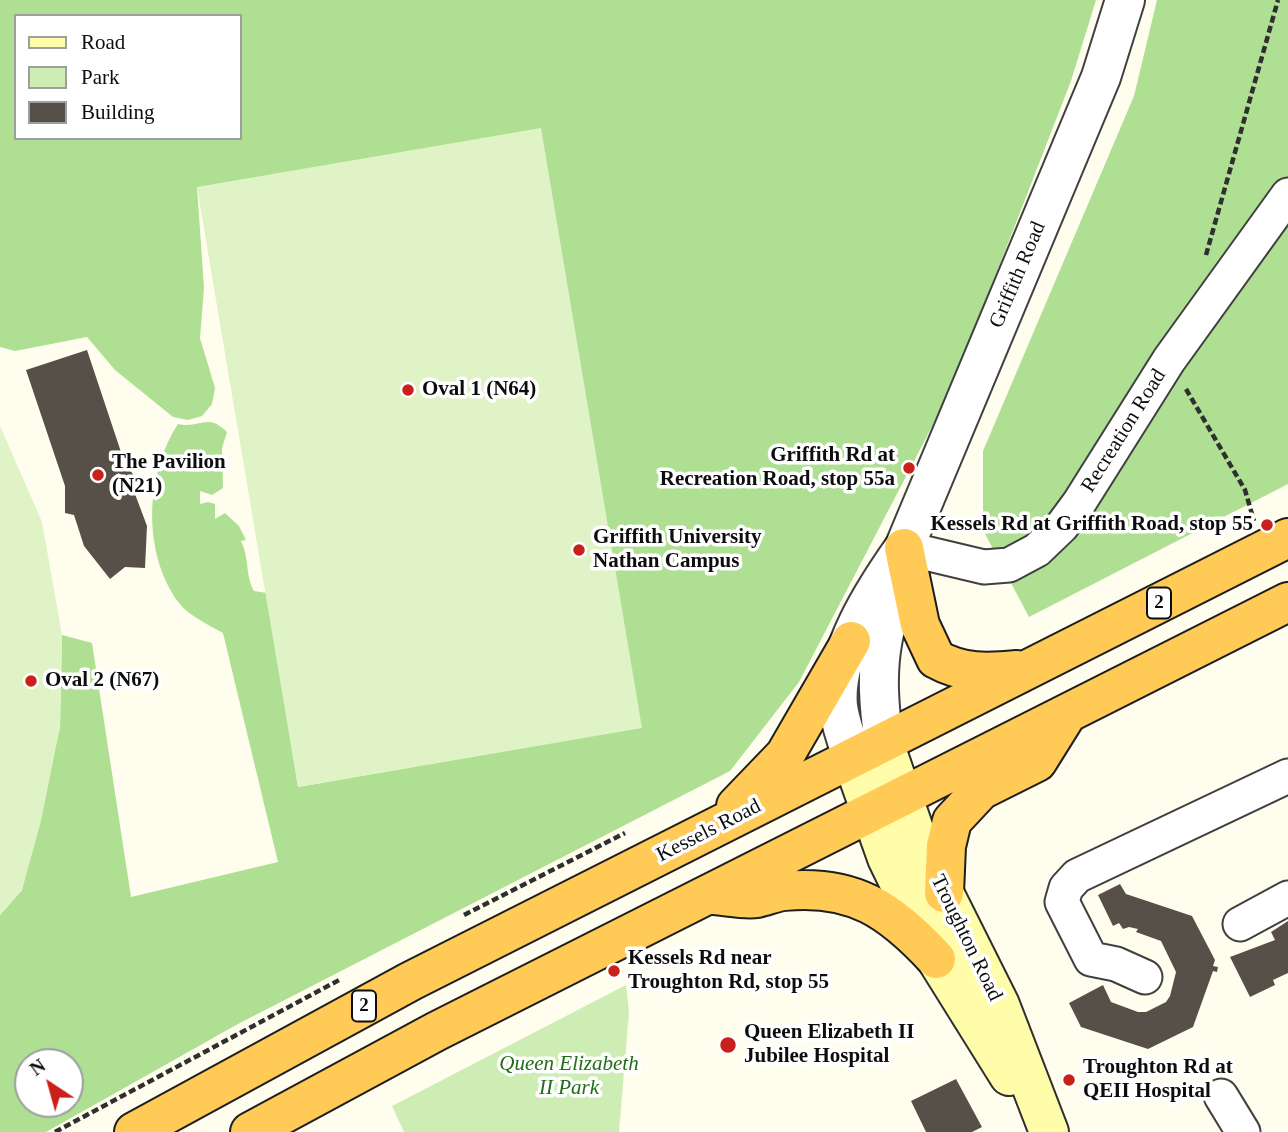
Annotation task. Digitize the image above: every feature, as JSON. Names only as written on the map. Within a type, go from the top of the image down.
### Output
[{"type":"highway","name":"Kessels Road","points":[[134,1132],[400,987],[1029,669],[1272,532]]},
{"type":"highway","points":[[904,548],[920,625],[936,659],[964,671],[986,674],[1029,669]]},
{"type":"highway","points":[[250,1132],[437,1031],[1288,602]]},
{"type":"highway","points":[[715,828],[785,755],[851,641]]},
{"type":"highway","points":[[944,893],[946,846],[952,821],[962,807],[981,790],[1037,762],[1067,714]]},
{"type":"highway","points":[[710,894],[755,898],[782,891],[820,890],[857,898],[887,912],[906,926],[936,959]]},
{"type":"main road","name":"Troughton Road","points":[[868,751],[886,804],[887,858],[936,959],[1046,1132]]},
{"type":"main road","name":"Troughton Road","points":[[886,804],[918,841],[1000,1005],[1046,1132]]},
{"type":"street","name":"Griffith Road","points":[[868,751],[838,706],[839,685],[851,641],[871,595],[904,548],[1101,78],[1125,0]]},
{"type":"street","name":"Recreation Road","points":[[904,548],[984,567],[1009,565],[1037,550],[1079,503],[1169,360],[1288,195]]},
{"type":"street","name":"Griffith Road","points":[[868,751],[884,635],[901,589],[904,548]]},
{"type":"street","points":[[1145,976],[1116,964],[1091,959],[1062,902],[1066,888],[1077,876],[1288,776]]},
{"type":"street","points":[[1240,924],[1288,898]]},
{"type":"street","points":[[1221,1096],[1243,1132]]},
{"type":"path","points":[[1245,490],[1272,532]]},
{"type":"green space","name":"Griffith University Nathan Campus","points":[[0,0],[1096,0],[1071,81],[951,390],[799,682],[730,771],[238,1024],[84,1111],[84,1048],[14,1048],[14,1118],[71,1118],[46,1132],[0,1132],[0,915],[22,890],[60,727],[62,635],[92,643],[131,897],[278,862],[223,633],[199,620],[179,603],[167,583],[159,561],[152,514],[154,490],[167,444],[178,424],[209,422],[227,432],[222,448],[223,488],[212,495],[200,491],[200,504],[215,504],[215,519],[225,513],[239,526],[246,540],[241,541],[251,585],[254,591],[267,593],[298,787],[642,727],[197,187],[204,288],[200,338],[215,388],[212,404],[202,416],[188,420],[173,417],[115,370],[87,337],[15,351],[0,347]]},
{"type":"green space","points":[[1157,0],[1288,0],[1288,484],[1029,617],[983,530],[983,451],[1134,96]]},
{"type":"green space","name":"Oval 1 (N64)","points":[[541,128],[642,728],[298,787],[197,187]]},
{"type":"green space","name":"Oval 2 (N67)","points":[[0,426],[42,522],[62,635],[60,727],[41,821],[22,890],[0,915]]},
{"type":"green space","name":"Queen Elizabeth II Park","points":[[626,985],[629,1012],[619,1132],[404,1132],[392,1106]]},
{"type":"building","name":"The Pavilion (N21)","points":[[87,350],[125,464],[143,487],[135,494],[147,526],[145,568],[125,567],[110,579],[84,546],[74,515],[65,513],[65,486],[26,370]]},
{"type":"building","points":[[1120,884],[1126,894],[1192,916],[1215,960],[1213,966],[1218,967],[1217,972],[1213,971],[1193,1027],[1148,1049],[1081,1027],[1069,1003],[1103,985],[1111,1002],[1138,1012],[1146,1012],[1166,1002],[1170,996],[1176,972],[1161,941],[1136,932],[1138,929],[1123,929],[1119,923],[1113,926],[1098,895]]},
{"type":"building","points":[[1288,921],[1288,973],[1273,980],[1275,985],[1250,997],[1230,957],[1275,940],[1271,932]]},
{"type":"building","points":[[956,1079],[982,1127],[972,1132],[926,1132],[911,1101]]},
{"type":"place","name":"Oval 1 (N64)","points":[[408,390]]},
{"type":"place","name":"Griffith Rd at Recreation Road, stop 55a","points":[[909,468]]},
{"type":"place","name":"The Pavilion (N21)","points":[[98,475]]},
{"type":"place","name":"Kessels Rd at Griffith Road, stop 55","points":[[1267,525]]},
{"type":"place","name":"Griffith University Nathan Campus","points":[[579,550]]},
{"type":"place","name":"Oval 2 (N67)","points":[[31,681]]},
{"type":"place","name":"Kessels Rd near Troughton Rd, stop 55","points":[[614,971]]},
{"type":"place","name":"Queen Elizabeth II Jubilee Hospital","points":[[728,1045]]},
{"type":"place","name":"Troughton Rd at QEII Hospital","points":[[1069,1080]]}]
